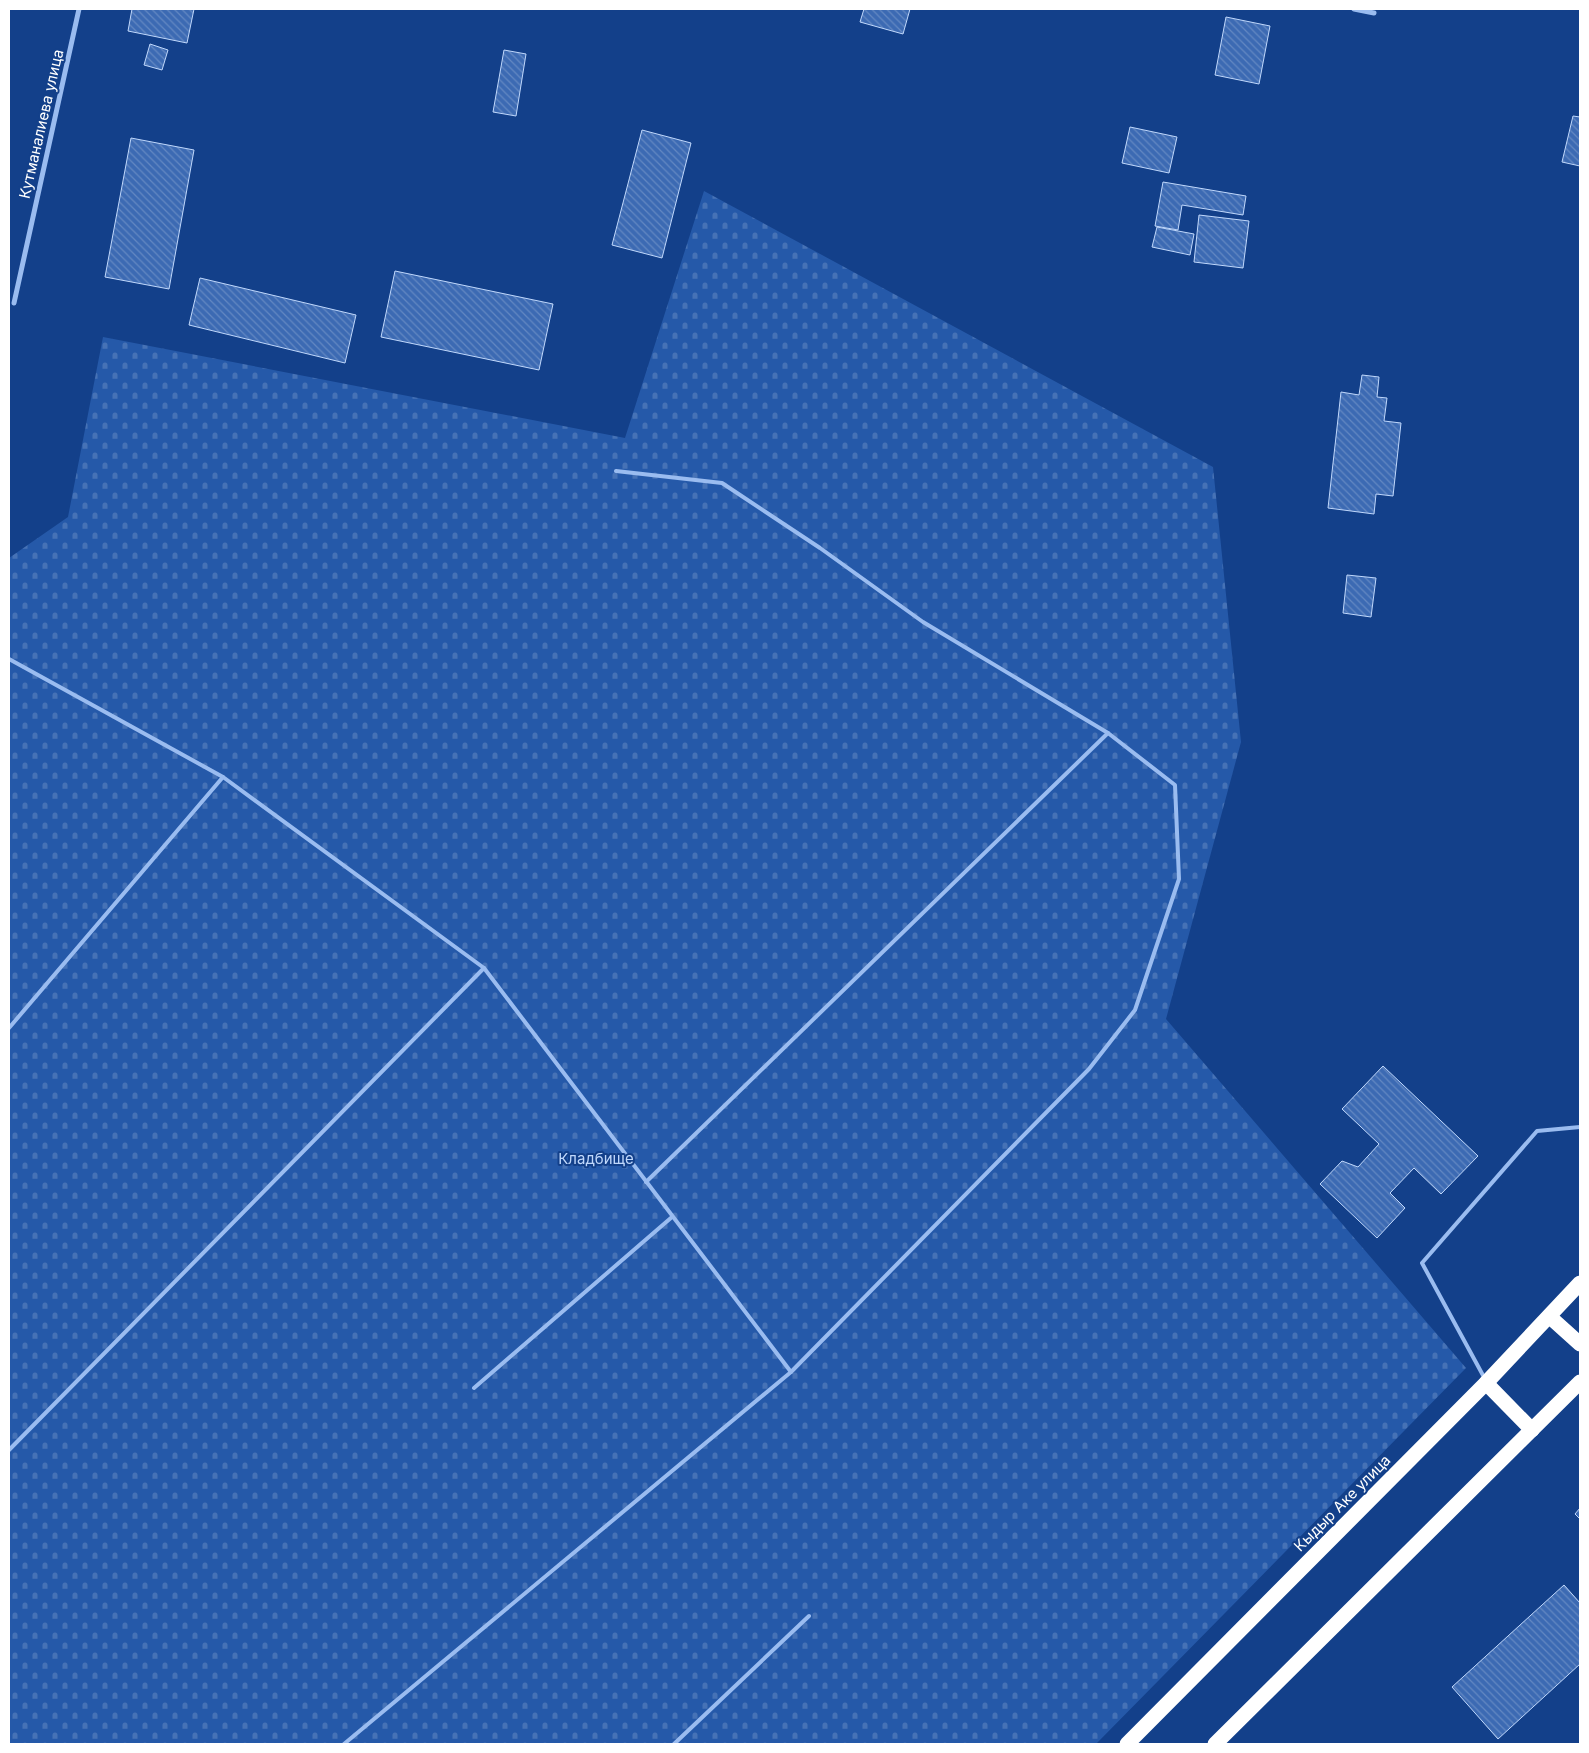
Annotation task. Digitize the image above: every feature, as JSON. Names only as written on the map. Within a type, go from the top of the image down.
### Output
[{"type":"highway","name":"Кыдыр Аке улица","points":[[1127,1744],[1486,1383],[1580,1283]]},
{"type":"highway","points":[[1550,1317],[1580,1344]]},
{"type":"highway","points":[[1215,1744],[1580,1382]]},
{"type":"highway","points":[[1486,1383],[1532,1430]]},
{"type":"street","name":"Кутманалиева улица","points":[[14,303],[79,9]]},
{"type":"street","points":[[1354,9],[1374,13]]},
{"type":"lane","points":[[344,1744],[791,1372],[1089,1069],[1135,1010],[1180,879],[1175,785],[1108,733],[923,622],[820,548],[722,483],[616,471]]},
{"type":"lane","points":[[9,659],[223,777],[484,968],[791,1372]]},
{"type":"lane","points":[[646,1182],[1108,733]]},
{"type":"lane","points":[[9,1028],[223,777]]},
{"type":"lane","points":[[9,1450],[484,968]]},
{"type":"lane","points":[[1486,1383],[1422,1263],[1537,1131],[1580,1127]]},
{"type":"lane","points":[[474,1388],[672,1217]]},
{"type":"lane","points":[[674,1744],[809,1616]]},
{"type":"green space","name":"Кладбище","points":[[704,191],[1213,467],[1241,742],[1166,1019],[1466,1368],[1096,1744],[9,1744],[9,558],[68,517],[103,337],[625,438]]},
{"type":"building","points":[[132,9],[194,9],[187,43],[128,31]]},
{"type":"building","points":[[864,9],[910,9],[903,34],[860,22]]},
{"type":"building","points":[[1226,17],[1270,26],[1259,84],[1215,75]]},
{"type":"building","points":[[150,44],[168,50],[162,70],[144,65]]},
{"type":"building","points":[[504,50],[526,54],[516,116],[493,112]]},
{"type":"building","points":[[1573,116],[1580,117],[1580,166],[1562,162]]},
{"type":"building","points":[[1130,127],[1177,137],[1169,173],[1122,163]]},
{"type":"building","points":[[642,130],[691,143],[662,258],[612,245]]},
{"type":"building","points":[[131,138],[194,150],[169,289],[105,277]]},
{"type":"building","points":[[1163,182],[1246,196],[1243,215],[1182,205],[1178,230],[1155,226]]},
{"type":"building","points":[[1199,215],[1249,221],[1243,268],[1194,262]]},
{"type":"building","points":[[1157,227],[1194,234],[1190,255],[1152,247]]},
{"type":"building","points":[[395,271],[553,304],[539,370],[381,337]]},
{"type":"building","points":[[200,278],[356,315],[345,363],[189,325]]},
{"type":"building","points":[[1362,375],[1379,377],[1377,397],[1387,398],[1384,421],[1401,423],[1393,496],[1376,494],[1374,514],[1328,508],[1341,392],[1359,395]]},
{"type":"building","points":[[1347,575],[1376,578],[1371,617],[1343,613]]},
{"type":"building","points":[[1383,1066],[1478,1156],[1441,1194],[1414,1168],[1390,1193],[1405,1208],[1377,1238],[1320,1184],[1342,1161],[1358,1167],[1379,1144],[1342,1109]]},
{"type":"building","points":[[1580,1508],[1580,1519],[1575,1514]]},
{"type":"building","points":[[1564,1585],[1580,1603],[1580,1664],[1498,1739],[1452,1687]]}]
